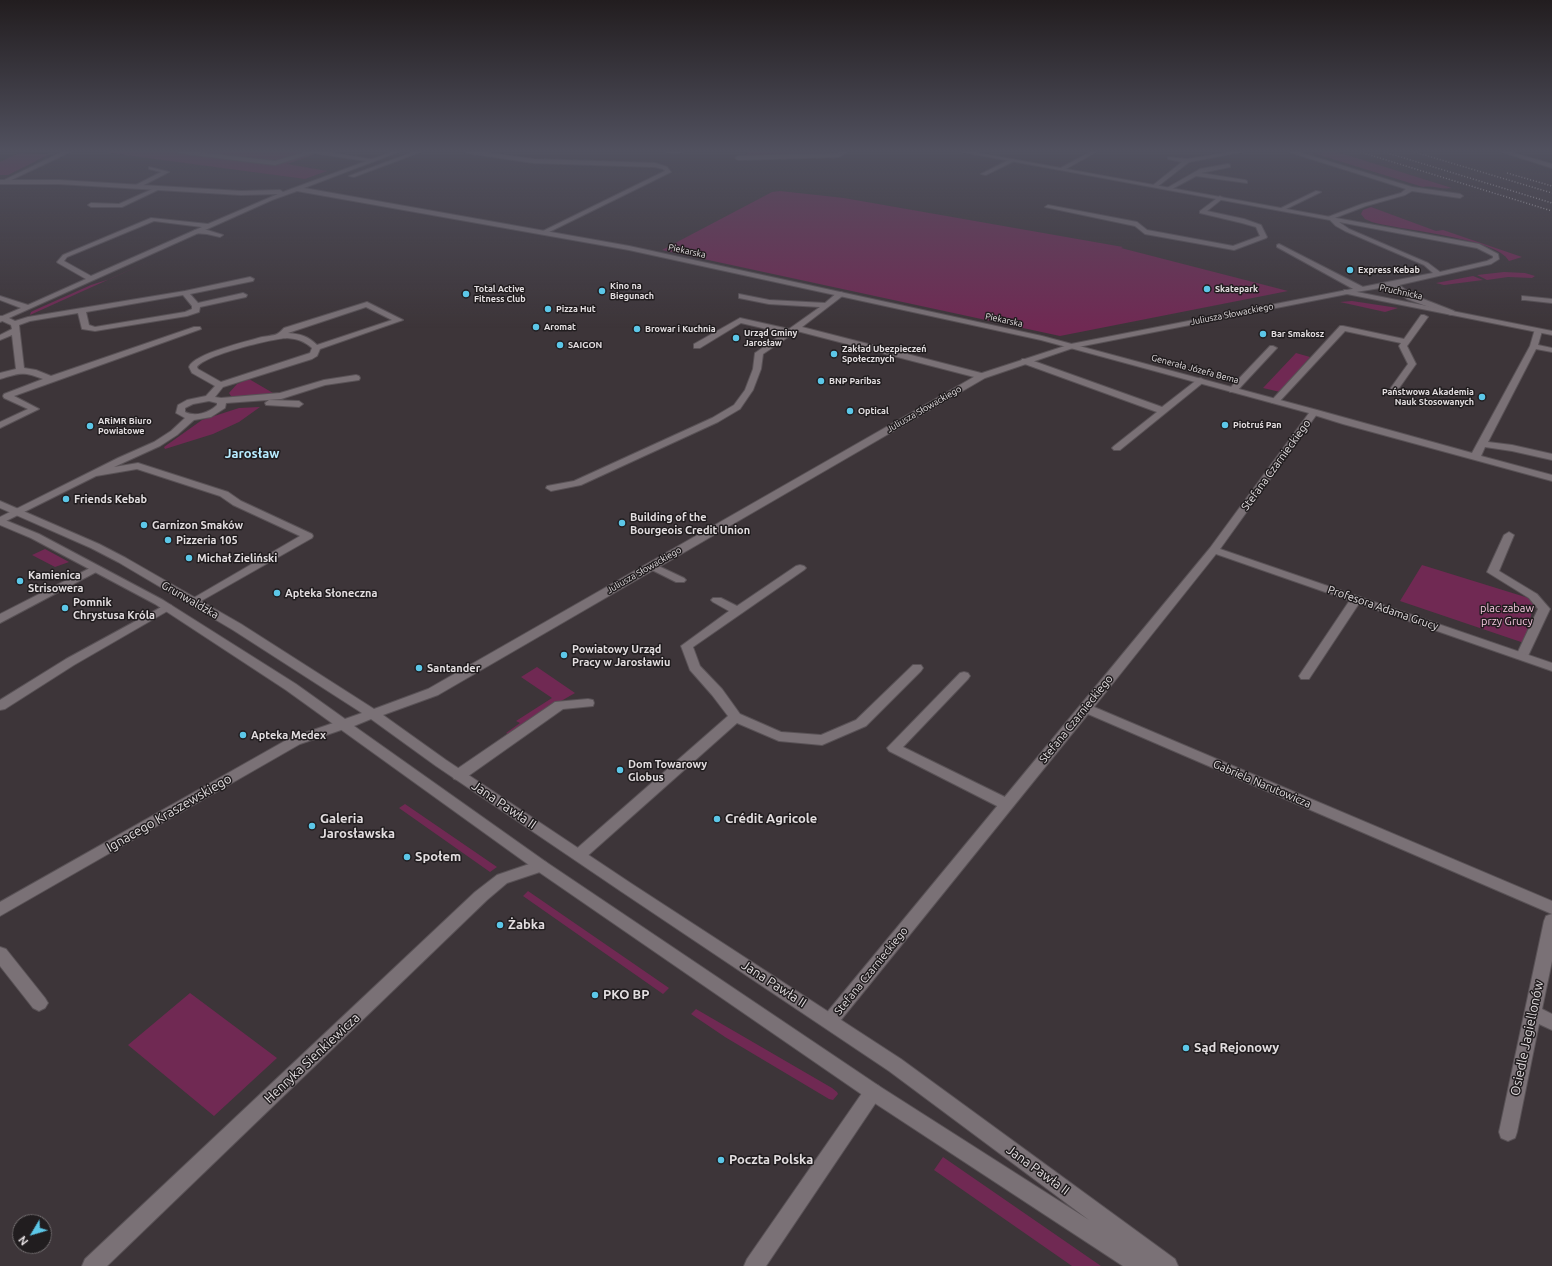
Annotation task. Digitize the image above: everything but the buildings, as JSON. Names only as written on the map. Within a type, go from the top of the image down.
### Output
[{"type":"street","points":[[1,319],[246,210]]},
{"type":"street","name":"Piekarska","points":[[414,210],[629,248],[1042,338],[1070,346]]},
{"type":"street","points":[[545,232],[590,210]]},
{"type":"street","points":[[1060,210],[1138,224],[1145,232],[1234,248],[1264,237],[1259,226],[1244,221],[1202,212],[1204,210]]},
{"type":"street","points":[[1288,210],[1330,218],[1347,230],[1426,264],[1439,274]]},
{"type":"street","points":[[1330,218],[1351,210]]},
{"type":"street","name":"Juliusza Słowackiego","points":[[342,724],[433,692],[982,376],[1070,346],[1360,289],[1394,284],[1489,263],[1496,259],[1496,255],[1489,250],[1464,243],[1330,218]]},
{"type":"street","points":[[91,279],[60,262],[65,256],[153,219],[208,226],[220,235],[194,232]]},
{"type":"street","points":[[1279,246],[1360,289]]},
{"type":"street","points":[[0,338],[28,319],[185,293],[250,279]]},
{"type":"street","name":"Pruchnicka","points":[[1394,284],[1410,297],[1451,313]]},
{"type":"street","name":"Pruchnicka","points":[[1347,292],[1552,334]]},
{"type":"street","points":[[185,293],[196,306]]},
{"type":"street","points":[[551,488],[577,483],[715,420],[737,407],[749,390],[757,369],[759,353],[841,294]]},
{"type":"street","points":[[196,306],[243,295]]},
{"type":"street","points":[[742,296],[769,302],[808,303],[826,306]]},
{"type":"street","points":[[0,298],[27,307]]},
{"type":"street","points":[[1525,298],[1552,301]]},
{"type":"street","points":[[276,337],[287,330],[367,304],[399,320],[316,348]]},
{"type":"street","points":[[83,310],[82,313],[86,327],[95,329],[187,314],[196,310],[196,306]]},
{"type":"street","points":[[1394,389],[1412,364],[1403,346],[1424,317]]},
{"type":"street","points":[[1,319],[16,327]]},
{"type":"street","points":[[697,346],[740,320],[793,330],[982,376]]},
{"type":"street","points":[[16,327],[20,370]]},
{"type":"street","points":[[1275,401],[1343,328],[1405,342]]},
{"type":"street","points":[[0,425],[34,409],[7,396],[197,329]]},
{"type":"street","points":[[1475,457],[1534,346],[1538,331]]},
{"type":"street","points":[[220,386],[195,371],[193,367],[194,364],[206,358],[264,339],[276,337],[294,336],[314,345],[316,348]]},
{"type":"street","points":[[206,358],[229,357],[282,341],[294,341],[306,348],[302,354],[266,370]]},
{"type":"street","name":"Generała Józefa Bema","points":[[1070,346],[1552,478]]},
{"type":"street","points":[[1534,346],[1552,350]]},
{"type":"street","points":[[316,348],[314,354],[309,357],[220,386],[209,398],[196,400],[181,407],[180,412],[182,415],[192,416],[210,413],[220,405],[281,396],[324,383],[356,378]]},
{"type":"street","points":[[1234,390],[1273,348]]},
{"type":"street","points":[[1025,361],[1164,411]]},
{"type":"street","points":[[0,376],[20,370],[33,372],[52,379]]},
{"type":"street","points":[[1117,448],[1201,381]]},
{"type":"street","points":[[209,398],[220,405],[299,404]]},
{"type":"street","name":"Stefana Czarnieckiego","points":[[830,1021],[1214,550],[1314,412]]},
{"type":"street","points":[[0,521],[93,474],[162,442],[192,416]]},
{"type":"street","points":[[1482,444],[1512,448],[1552,457]]},
{"type":"street","points":[[93,474],[138,466],[224,494],[237,503],[308,536],[194,602]]},
{"type":"street","name":"Grunwaldzka","points":[[0,504],[102,550],[237,627],[371,713]]},
{"type":"street","name":"Grunwaldzka","points":[[0,521],[35,536],[167,607],[291,687],[342,724]]},
{"type":"street","points":[[1509,535],[1493,572],[1533,596],[1544,609],[1522,656]]},
{"type":"street","name":"Profesora Adama Grucy","points":[[1214,550],[1552,666]]},
{"type":"street","points":[[652,566],[680,580]]},
{"type":"street","points":[[0,619],[96,568]]},
{"type":"street","points":[[800,568],[687,646],[694,667],[717,692],[735,717],[779,736],[822,740],[861,723],[917,668]]},
{"type":"street","points":[[1305,676],[1356,599]]},
{"type":"street","points":[[717,600],[737,611]]},
{"type":"street","points":[[0,706],[70,662],[167,607]]},
{"type":"street","points":[[964,676],[894,748],[1006,804]]},
{"type":"street","points":[[459,775],[560,705],[588,703]]},
{"type":"street","name":"Gabriela Narutowicza","points":[[1085,708],[1552,908]]},
{"type":"street","name":"Jana Pawła II","points":[[371,713],[459,775],[579,856],[895,1065],[1168,1266]]},
{"type":"street","points":[[579,856],[735,717]]},
{"type":"street","name":"Jana Pawła II","points":[[342,724],[419,777],[541,866],[873,1092],[1142,1266]]},
{"type":"street","name":"Ignacego Kraszewskiego","points":[[0,910],[295,741],[342,724]]},
{"type":"street","name":"Henryka Sienkiewicza","points":[[92,1266],[482,896],[502,879],[541,866]]},
{"type":"street","name":"Osiedle Jagiellonów","points":[[1508,1132],[1552,921]]},
{"type":"street","points":[[0,954],[39,1003]]},
{"type":"street","points":[[1533,1013],[1552,1022]]},
{"type":"street","points":[[754,1266],[873,1092]]},
{"type":"green space","points":[[738,210],[913,210],[1123,247],[1121,248],[1288,291],[1060,336],[662,250]]},
{"type":"green space","points":[[1363,210],[1379,210],[1436,231],[1443,230],[1522,257],[1509,261],[1501,253],[1487,246],[1446,236],[1372,222],[1365,219],[1361,214]]},
{"type":"green space","points":[[156,258],[110,279],[109,279]]},
{"type":"green space","points":[[1504,272],[1525,273],[1535,276],[1532,278],[1508,277],[1487,280],[1477,275]]},
{"type":"green space","points":[[1473,276],[1483,280],[1444,285],[1436,283]]},
{"type":"green space","points":[[109,279],[30,315],[31,312],[35,310],[91,285]]},
{"type":"green space","points":[[1352,301],[1398,308],[1385,312],[1340,302]]},
{"type":"green space","points":[[1296,353],[1310,357],[1280,392],[1263,388]]},
{"type":"green space","points":[[249,379],[273,393],[252,397],[231,396],[229,393],[237,384]]},
{"type":"green space","points":[[260,407],[239,422],[213,434],[165,449],[164,447],[202,420],[239,408]]},
{"type":"green space","points":[[45,549],[69,562],[55,567],[32,555]]},
{"type":"green space","name":"plac zabaw przy Grucy","points":[[1422,565],[1535,600],[1524,643],[1400,601]]},
{"type":"green space","points":[[537,667],[575,693],[549,708],[509,735],[506,733],[520,723],[516,721],[552,698],[521,677]]},
{"type":"green space","points":[[405,804],[497,867],[490,872],[399,808]]},
{"type":"green space","points":[[528,891],[669,988],[663,994],[523,896]]},
{"type":"green space","points":[[190,993],[277,1058],[214,1116],[128,1045]]},
{"type":"green space","points":[[696,1009],[832,1088],[838,1094],[833,1100],[829,1099],[725,1037],[691,1014]]},
{"type":"green space","points":[[943,1157],[1101,1266],[1072,1266],[934,1170]]},
{"type":"place","name":"Express Kebab","points":[[1350,270]]},
{"type":"place","name":"Skatepark","points":[[1207,289]]},
{"type":"place","name":"Kino na Biegunach","points":[[602,291]]},
{"type":"place","name":"Total Active Fitness Club","points":[[466,294]]},
{"type":"place","name":"Pizza Hut","points":[[548,309]]},
{"type":"place","name":"Aromat","points":[[536,327]]},
{"type":"place","name":"Browar i Kuchnia","points":[[637,329]]},
{"type":"place","name":"Bar Smakosz","points":[[1263,334]]},
{"type":"place","name":"Urząd Gminy Jarosław","points":[[736,338]]},
{"type":"place","name":"SAIGON","points":[[560,345]]},
{"type":"place","name":"Zakład Ubezpieczeń Społecznych","points":[[834,354]]},
{"type":"place","name":"BNP Paribas","points":[[821,381]]},
{"type":"place","name":"Państwowa Akademia Nauk Stosowanych","points":[[1482,397]]},
{"type":"place","name":"Optical","points":[[850,411]]},
{"type":"place","name":"Piotruś Pan","points":[[1225,425]]},
{"type":"place","name":"ARiMR Biuro Powiatowe","points":[[90,426]]},
{"type":"place","name":"Friends Kebab","points":[[66,499]]},
{"type":"place","name":"Building of the Bourgeois Credit Union","points":[[622,523]]},
{"type":"place","name":"Garnizon Smaków","points":[[144,525]]},
{"type":"place","name":"Pizzeria 105","points":[[168,540]]},
{"type":"place","name":"Michał Zieliński","points":[[189,558]]},
{"type":"place","name":"Kamienica Strisowera","points":[[20,581]]},
{"type":"place","name":"Apteka Słoneczna","points":[[277,593]]},
{"type":"place","name":"Pomnik Chrystusa Króla","points":[[65,608]]},
{"type":"place","name":"Powiatowy Urząd Pracy w Jarosławiu","points":[[564,655]]},
{"type":"place","name":"Santander","points":[[419,668]]},
{"type":"place","name":"Apteka Medex","points":[[243,735]]},
{"type":"place","name":"Dom Towarowy Globus","points":[[620,770]]},
{"type":"place","name":"Crédit Agricole","points":[[717,819]]},
{"type":"place","name":"Galeria Jarosławska","points":[[312,826]]},
{"type":"place","name":"Społem","points":[[407,857]]},
{"type":"place","name":"Żabka","points":[[500,925]]},
{"type":"place","name":"PKO BP","points":[[595,995]]},
{"type":"place","name":"Sąd Rejonowy","points":[[1186,1048]]},
{"type":"place","name":"Poczta Polska","points":[[721,1160]]},
{"type":"district","name":"Jarosław","points":[[252,454]]}]
